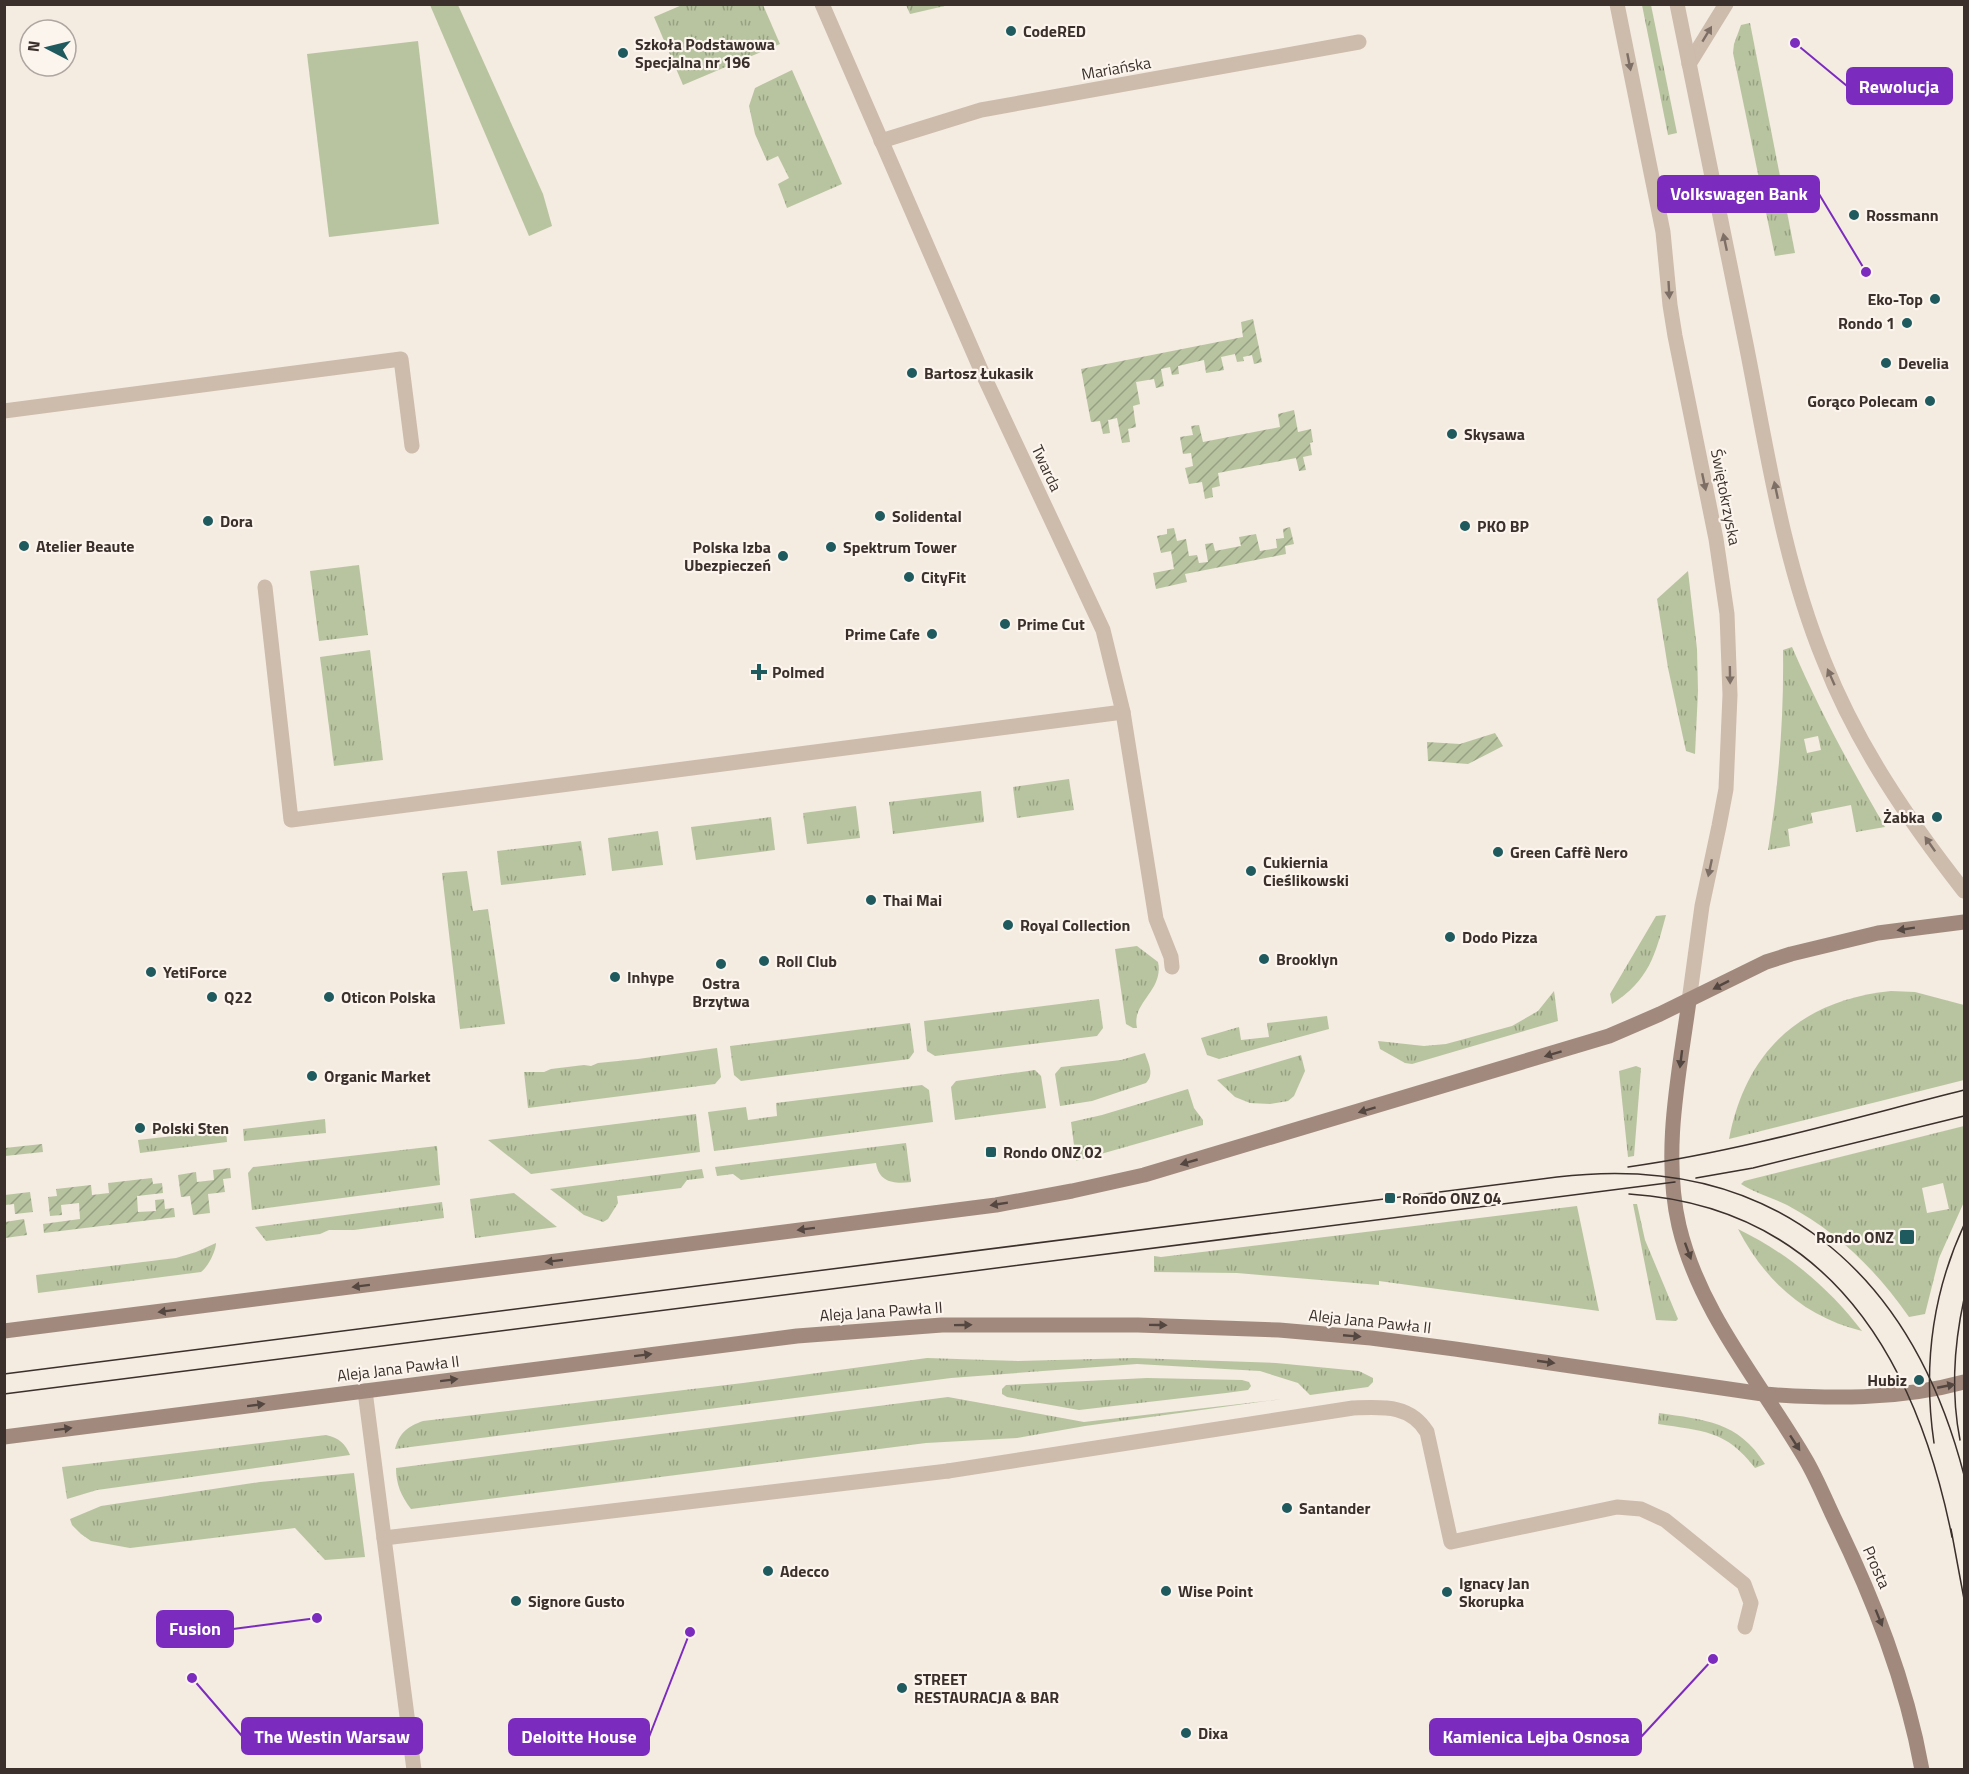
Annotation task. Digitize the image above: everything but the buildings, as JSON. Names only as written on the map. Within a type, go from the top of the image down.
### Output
[{"type":"main road","points":[[4,1331],[977,1207],[1072,1191],[1167,1169],[1609,1036],[1689,1001],[1766,962],[1791,954],[1878,933],[1965,922]]},
{"type":"main road","points":[[1689,1001],[1671,1143],[1679,1226],[1706,1297],[1723,1330],[1763,1394],[1842,1398],[1921,1390],[1965,1382]]},
{"type":"main road","name":"Aleja Jana Pawła II","points":[[4,1437],[829,1332],[942,1325],[1081,1324],[1231,1327],[1371,1338],[1763,1394]]},
{"type":"main road","name":"Prosta","points":[[1763,1394],[1807,1461],[1871,1598],[1899,1674],[1922,1770]]},
{"type":"street","name":"Twarda","points":[[822,4],[981,370],[1103,630],[1123,712],[1156,919],[1171,957],[1172,967]]},
{"type":"street","name":"Świętokrzyska","points":[[1617,4],[1663,232],[1675,336],[1716,539],[1726,614],[1730,695],[1725,789],[1702,906],[1689,1001]]},
{"type":"street","points":[[1677,4],[1780,513],[1803,606],[1838,694],[1880,773],[1944,865],[1965,891]]},
{"type":"street","points":[[1689,64],[1726,4]]},
{"type":"street","name":"Mariańska","points":[[881,141],[981,110],[1359,42]]},
{"type":"street","points":[[4,411],[401,359],[412,446]]},
{"type":"street","points":[[265,587],[291,820],[1123,712]]},
{"type":"street","points":[[365,1391],[414,1770]]},
{"type":"street","points":[[384,1538],[948,1471],[1353,1408],[1396,1409],[1420,1420],[1427,1431],[1451,1542],[1617,1507],[1641,1509],[1665,1520],[1744,1584],[1751,1603],[1745,1627]]},
{"type":"green space","points":[[430,5],[458,5],[543,194],[552,226],[529,236]]},
{"type":"green space","points":[[682,5],[763,5],[780,44],[683,85],[654,17]]},
{"type":"green space","points":[[906,5],[949,5],[910,14]]},
{"type":"green space","points":[[1642,5],[1651,5],[1677,133],[1668,135]]},
{"type":"green space","points":[[1750,23],[1795,253],[1775,256],[1733,53],[1741,25]]},
{"type":"green space","points":[[418,41],[439,224],[329,237],[307,54]]},
{"type":"green space","points":[[792,70],[842,184],[787,208],[778,184],[789,178],[778,156],[767,161],[755,134],[749,106],[755,88]]},
{"type":"green space","points":[[1253,319],[1262,362],[1254,364],[1252,355],[1243,357],[1244,361],[1237,362],[1235,354],[1221,357],[1224,370],[1206,373],[1204,360],[1178,366],[1179,374],[1172,375],[1170,367],[1161,369],[1164,386],[1156,388],[1154,379],[1136,382],[1140,404],[1133,406],[1136,427],[1128,429],[1130,442],[1122,443],[1117,418],[1108,420],[1110,433],[1103,434],[1100,421],[1091,422],[1081,369],[1243,337],[1241,322]]},
{"type":"green space","points":[[1294,410],[1298,432],[1311,429],[1312,455],[1303,457],[1306,470],[1299,471],[1296,458],[1218,473],[1220,486],[1212,488],[1213,497],[1205,499],[1202,482],[1189,484],[1185,468],[1193,466],[1191,453],[1183,454],[1180,437],[1193,435],[1191,426],[1199,425],[1203,442],[1280,427],[1278,414]]},
{"type":"green space","points":[[1290,527],[1294,544],[1285,546],[1286,554],[1185,574],[1187,582],[1156,589],[1153,573],[1174,569],[1171,551],[1161,553],[1157,536],[1167,534],[1167,529],[1174,528],[1177,541],[1186,539],[1189,556],[1197,555],[1199,563],[1208,562],[1205,544],[1213,543],[1215,551],[1241,546],[1239,537],[1256,534],[1260,551],[1277,548],[1276,539],[1284,538],[1283,529]]},
{"type":"green space","points":[[359,565],[368,635],[319,641],[310,571]]},
{"type":"green space","points":[[1688,571],[1697,649],[1695,754],[1686,751],[1668,668],[1657,599]]},
{"type":"green space","points":[[1792,647],[1836,738],[1885,827],[1856,832],[1851,805],[1811,813],[1813,823],[1788,829],[1790,846],[1768,850],[1780,750],[1783,650]],"holes":[[[1818,736],[1821,750],[1807,753],[1804,739]]]},
{"type":"green space","points":[[370,650],[383,760],[334,766],[320,657]]},
{"type":"green space","points":[[1495,733],[1503,746],[1468,764],[1428,761],[1427,742],[1460,744]]},
{"type":"green space","points":[[1069,779],[1074,810],[1017,818],[1013,787]]},
{"type":"green space","points":[[981,791],[984,822],[893,834],[889,802]]},
{"type":"green space","points":[[856,806],[860,838],[807,844],[803,813]]},
{"type":"green space","points":[[771,817],[775,850],[696,860],[691,827]]},
{"type":"green space","points":[[658,831],[663,865],[612,871],[608,838]]},
{"type":"green space","points":[[581,841],[586,875],[501,885],[497,851]]},
{"type":"green space","points":[[467,871],[473,911],[488,909],[505,1024],[460,1029],[442,873]]},
{"type":"green space","points":[[1666,915],[1649,966],[1634,986],[1612,1004],[1610,994],[1656,916]]},
{"type":"green space","points":[[1137,946],[1158,962],[1159,972],[1139,1011],[1136,1019],[1137,1028],[1133,1028],[1126,1024],[1115,949]]},
{"type":"green space","points":[[1554,991],[1558,1021],[1412,1064],[1405,1063],[1380,1049],[1378,1041],[1424,1046],[1446,1044],[1512,1026],[1538,1011]]},
{"type":"green space","points":[[1891,991],[1915,992],[1964,1005],[1964,1080],[1729,1139],[1737,1107],[1749,1080],[1764,1055],[1783,1035],[1805,1018],[1831,1005],[1859,996]]},
{"type":"green space","points":[[1099,999],[1103,1028],[1097,1036],[935,1056],[927,1051],[924,1021]]},
{"type":"green space","points":[[1327,1016],[1329,1029],[1219,1059],[1207,1055],[1201,1038],[1239,1027],[1241,1040],[1269,1037],[1267,1023]]},
{"type":"green space","points":[[910,1023],[914,1052],[909,1059],[741,1081],[734,1075],[730,1046]]},
{"type":"green space","points":[[717,1048],[721,1077],[715,1084],[528,1108],[524,1072],[544,1072],[551,1069],[591,1066],[598,1063]]},
{"type":"green space","points":[[1145,1053],[1150,1072],[1146,1083],[1092,1101],[1060,1106],[1055,1074],[1061,1067],[1121,1060]]},
{"type":"green space","points":[[1301,1055],[1305,1071],[1294,1096],[1288,1101],[1270,1104],[1250,1103],[1235,1097],[1217,1080]]},
{"type":"green space","points":[[1636,1066],[1641,1068],[1634,1156],[1628,1157],[1619,1071]]},
{"type":"green space","points":[[1035,1070],[1041,1076],[1046,1108],[955,1120],[951,1087],[956,1081]]},
{"type":"green space","points":[[922,1085],[929,1090],[933,1122],[714,1151],[708,1112],[746,1107],[748,1120],[777,1116],[776,1103]]},
{"type":"green space","points":[[1188,1089],[1194,1108],[1203,1120],[1203,1125],[1076,1161],[1071,1122]]},
{"type":"green space","points":[[696,1114],[700,1152],[531,1174],[488,1140]]},
{"type":"green space","points":[[325,1119],[326,1133],[244,1141],[243,1129]]},
{"type":"green space","points":[[1964,1126],[1964,1202],[1939,1258],[1925,1314],[1909,1317],[1883,1283],[1839,1240],[1823,1227],[1787,1205],[1741,1184],[1744,1181]],"holes":[[[1943,1183],[1949,1209],[1927,1213],[1922,1188]]]},
{"type":"green space","points":[[226,1130],[227,1142],[140,1153],[138,1140]]},
{"type":"green space","points":[[906,1143],[911,1182],[889,1181],[880,1175],[876,1163],[741,1180],[733,1174],[717,1176],[715,1167]]},
{"type":"green space","points":[[42,1144],[43,1152],[5,1156],[5,1148]]},
{"type":"green space","points":[[437,1146],[440,1185],[252,1210],[248,1173],[253,1167]]},
{"type":"green space","points":[[230,1168],[231,1178],[223,1179],[225,1192],[208,1194],[210,1213],[193,1215],[190,1196],[181,1197],[178,1175],[196,1172],[197,1182],[214,1180],[213,1170]]},
{"type":"green space","points":[[702,1169],[704,1178],[687,1180],[681,1188],[617,1196],[618,1203],[608,1219],[603,1222],[584,1215],[550,1189]]},
{"type":"green space","points":[[152,1178],[153,1184],[162,1183],[163,1193],[137,1196],[138,1212],[156,1211],[155,1200],[164,1199],[165,1209],[174,1208],[175,1217],[44,1233],[43,1224],[80,1219],[79,1203],[61,1205],[62,1215],[50,1216],[48,1197],[57,1196],[56,1189],[91,1185],[92,1195],[109,1193],[108,1183]]},
{"type":"green space","points":[[30,1192],[33,1212],[15,1214],[14,1204],[5,1205],[5,1195]]},
{"type":"green space","points":[[514,1193],[557,1227],[475,1238],[470,1199]]},
{"type":"green space","points":[[442,1202],[444,1218],[354,1230],[329,1230],[320,1234],[266,1241],[255,1227]]},
{"type":"green space","points":[[1633,1204],[1637,1204],[1645,1240],[1678,1319],[1676,1321],[1656,1320]]},
{"type":"green space","points":[[1577,1206],[1599,1311],[1379,1281],[1379,1285],[1237,1273],[1154,1272],[1154,1256],[1161,1257]]},
{"type":"green space","points":[[24,1219],[27,1235],[5,1238],[5,1222]]},
{"type":"green space","points":[[1738,1229],[1774,1249],[1806,1273],[1835,1300],[1862,1331],[1822,1316],[1789,1294],[1761,1265]]},
{"type":"green space","points":[[216,1243],[211,1259],[201,1272],[38,1293],[36,1275],[176,1258]]},
{"type":"green space","points":[[927,1358],[1018,1361],[1134,1358],[1276,1363],[1359,1371],[1373,1378],[1373,1382],[1368,1387],[1310,1395],[1298,1383],[1260,1371],[1137,1364],[951,1378],[395,1449],[399,1438],[405,1431],[423,1421],[743,1383]]},
{"type":"green space","points":[[1147,1378],[1242,1380],[1249,1382],[1251,1386],[1248,1390],[1079,1410],[1007,1397],[1002,1394],[1002,1389],[1006,1385]]},
{"type":"green space","points":[[948,1397],[1084,1422],[1282,1399],[1085,1426],[1017,1438],[926,1443],[411,1509],[402,1495],[397,1479],[396,1468]]},
{"type":"green space","points":[[1659,1413],[1706,1421],[1732,1431],[1755,1450],[1765,1464],[1755,1468],[1734,1446],[1712,1434],[1658,1424]]},
{"type":"green space","points":[[326,1435],[341,1442],[350,1455],[97,1490],[67,1499],[62,1467]]},
{"type":"green space","points":[[354,1473],[365,1557],[325,1560],[295,1528],[130,1548],[91,1541],[72,1525],[70,1519],[101,1506],[260,1482]]},
{"type":"tram line","points":[[1628,1167],[1755,1143],[1964,1090]]},
{"type":"tram line","points":[[1696,1178],[1753,1168],[1964,1116]]},
{"type":"tram line","points":[[4,1374],[1557,1177],[1634,1174],[1704,1184],[1767,1206],[1822,1240],[1869,1284],[1908,1339],[1940,1403],[1964,1475]]},
{"type":"tram line","points":[[4,1394],[1675,1182]]},
{"type":"tram line","points":[[1629,1194],[1699,1205],[1759,1228],[1810,1261],[1852,1303],[1887,1353],[1914,1410],[1936,1471],[1952,1537]]},
{"type":"tram line","points":[[1934,1443],[1930,1387],[1933,1332],[1944,1278],[1964,1225]]},
{"type":"tram line","points":[[1960,1440],[1955,1405],[1955,1370],[1964,1299]]},
{"type":"tram line","points":[[1951,1529],[1964,1599]]},
{"type":"place","name":"CodeRED","points":[[1011,31]]},
{"type":"place","name":"Rewolucja","points":[[1795,43]]},
{"type":"place","name":"Szkoła Podstawowa Specjalna nr 196","points":[[623,53]]},
{"type":"place","name":"Rossmann","points":[[1854,215]]},
{"type":"place","name":"Volkswagen Bank","points":[[1866,272]]},
{"type":"place","name":"Eko-Top","points":[[1935,299]]},
{"type":"place","name":"Rondo 1","points":[[1907,323]]},
{"type":"place","name":"Develia","points":[[1886,363]]},
{"type":"place","name":"Bartosz Łukasik","points":[[912,373]]},
{"type":"place","name":"Gorąco Polecam","points":[[1930,401]]},
{"type":"place","name":"Skysawa","points":[[1452,434]]},
{"type":"place","name":"Solidental","points":[[880,516]]},
{"type":"place","name":"Dora","points":[[208,521]]},
{"type":"place","name":"PKO BP","points":[[1465,526]]},
{"type":"place","name":"Atelier Beaute","points":[[24,546]]},
{"type":"place","name":"Spektrum Tower","points":[[831,547]]},
{"type":"place","name":"Polska Izba Ubezpieczeń","points":[[783,556]]},
{"type":"place","name":"CityFit","points":[[909,577]]},
{"type":"place","name":"Prime Cut","points":[[1005,624]]},
{"type":"place","name":"Prime Cafe","points":[[932,634]]},
{"type":"place","name":"Polmed","points":[[759,672]]},
{"type":"place","name":"Żabka","points":[[1937,817]]},
{"type":"place","name":"Green Caffè Nero","points":[[1498,852]]},
{"type":"place","name":"Cukiernia Cieślikowski","points":[[1251,871]]},
{"type":"place","name":"Thai Mai","points":[[871,900]]},
{"type":"place","name":"Royal Collection","points":[[1008,925]]},
{"type":"place","name":"Dodo Pizza","points":[[1450,937]]},
{"type":"place","name":"Brooklyn","points":[[1264,959]]},
{"type":"place","name":"Roll Club","points":[[764,961]]},
{"type":"place","name":"Ostra Brzytwa","points":[[721,964]]},
{"type":"place","name":"YetiForce","points":[[151,972]]},
{"type":"place","name":"Inhype","points":[[615,977]]},
{"type":"place","name":"Q22","points":[[212,997]]},
{"type":"place","name":"Oticon Polska","points":[[329,997]]},
{"type":"place","name":"Organic Market","points":[[312,1076]]},
{"type":"place","name":"Polski Sten","points":[[140,1128]]},
{"type":"place","name":"Rondo ONZ 02","points":[[991,1152]]},
{"type":"place","name":"Rondo ONZ 04","points":[[1390,1198]]},
{"type":"place","name":"Rondo ONZ","points":[[1907,1237]]},
{"type":"place","name":"Hubiz","points":[[1919,1380]]},
{"type":"place","name":"Santander","points":[[1287,1508]]},
{"type":"place","name":"Adecco","points":[[768,1571]]},
{"type":"place","name":"Wise Point","points":[[1166,1591]]},
{"type":"place","name":"Ignacy Jan Skorupka","points":[[1447,1592]]},
{"type":"place","name":"Signore Gusto","points":[[516,1601]]},
{"type":"place","name":"Fusion","points":[[317,1618]]},
{"type":"place","name":"Deloitte House","points":[[690,1632]]},
{"type":"place","name":"Kamienica Lejba Osnosa","points":[[1713,1659]]},
{"type":"place","name":"The Westin Warsaw","points":[[192,1678]]},
{"type":"place","name":"STREET RESTAURACJA & BAR","points":[[902,1688]]},
{"type":"place","name":"Dixa","points":[[1186,1733]]}]
